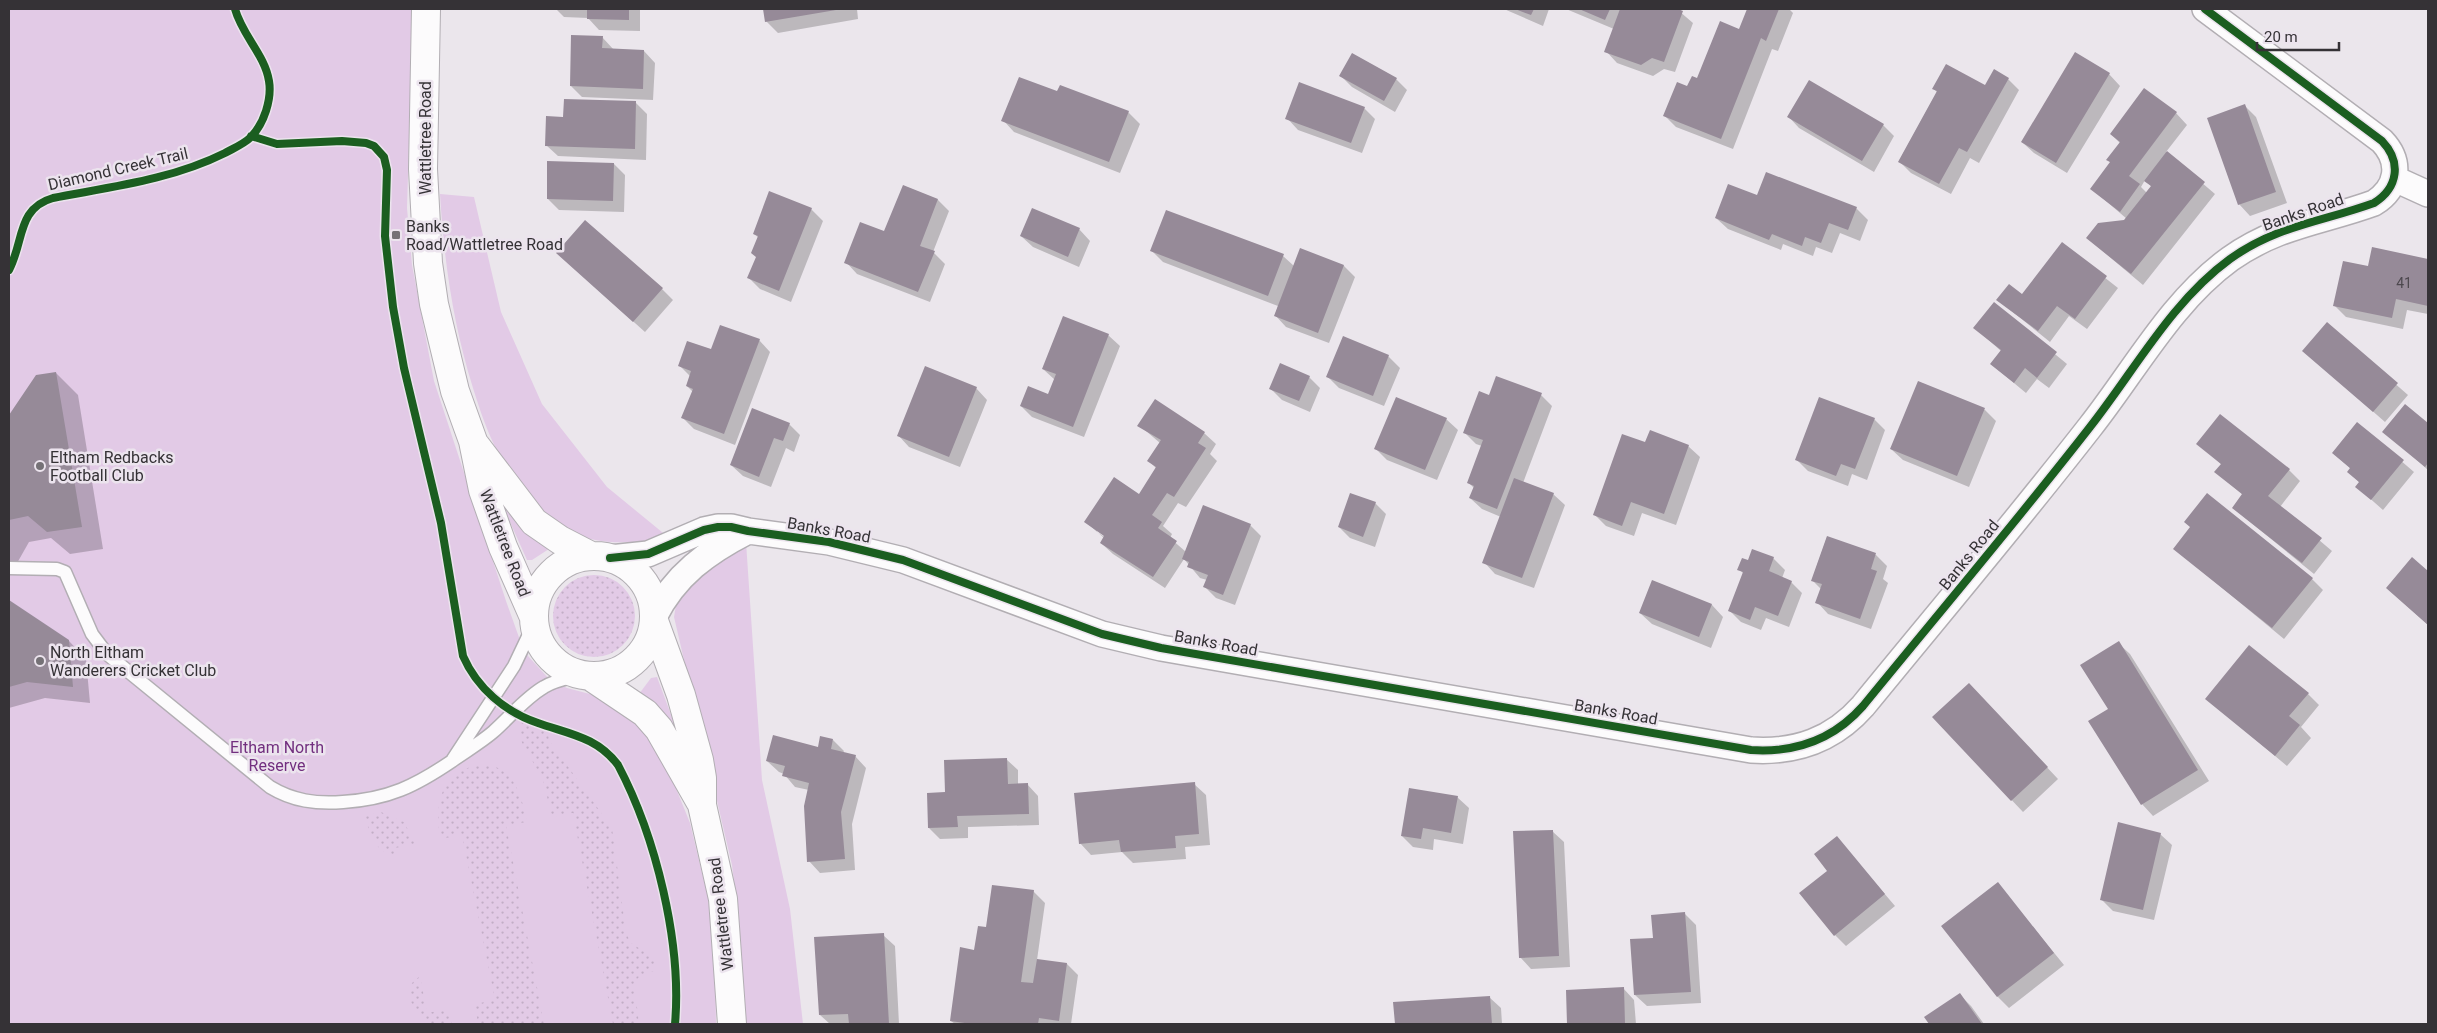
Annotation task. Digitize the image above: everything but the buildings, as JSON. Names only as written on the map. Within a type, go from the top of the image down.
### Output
[{"type":"main road","name":"Wattletree Road","points":[[426,9],[423,169],[428,263],[442,343],[472,441],[482,490],[534,620]]},
{"type":"main road","name":"Wattletree Road","points":[[472,441],[534,522],[560,540],[600,557]]},
{"type":"main road","points":[[600,557],[628,566],[643,580],[652,598],[654,619],[651,636],[644,650],[633,662],[620,670],[605,675],[585,676],[564,668],[550,657],[539,642],[534,620],[536,598],[544,582],[557,568],[573,560],[600,557]]},
{"type":"main road","name":"Wattletree Road","points":[[654,619],[681,695],[699,760],[702,778],[702,804],[723,899],[732,1024]]},
{"type":"main road","name":"Wattletree Road","points":[[585,676],[645,714],[659,729],[702,804]]},
{"type":"street","points":[[2205,9],[2382,141],[2393,155],[2395,179],[2428,194]]},
{"type":"street","name":"Banks Road","points":[[600,557],[648,554],[704,530],[718,527],[731,527],[829,542],[880,553],[929,568],[1095,631],[1161,648],[1751,750],[1785,750],[1800,747],[1831,734],[1843,726],[1863,706],[2077,444],[2169,320],[2199,286],[2231,259],[2270,236],[2309,221],[2374,203],[2388,191],[2395,179]]},
{"type":"street","points":[[654,619],[662,602],[683,574],[715,549],[748,531]]},
{"type":"lane","points":[[9,568],[61,570],[67,575],[92,634],[107,654],[254,774],[280,793],[292,798],[316,802],[364,800],[392,794],[414,785],[433,775],[492,732],[536,692],[554,682],[585,676]]},
{"type":"lane","points":[[452,761],[514,666],[534,620]]},
{"type":"green space","name":"Eltham North Reserve","points":[[9,9],[413,9],[407,208],[412,265],[434,381],[506,601],[521,643],[528,656],[550,680],[567,688],[605,698],[644,729],[673,781],[690,823],[708,898],[715,962],[716,1024],[9,1024]]},
{"type":"green space","points":[[440,194],[474,197],[501,312],[542,404],[607,487],[668,537],[643,541],[617,542],[592,539],[568,531],[553,522],[541,510],[503,460],[490,437],[481,413],[460,340],[450,292]]},
{"type":"green space","points":[[497,493],[552,547],[532,560],[527,560]]},
{"type":"green space","points":[[746,542],[762,780],[790,909],[803,1024],[745,1024],[739,922],[732,865],[674,617],[676,605],[684,586]]},
{"type":"green space","points":[[594,575],[610,578],[623,587],[632,600],[635,616],[632,632],[623,645],[610,654],[594,657],[578,654],[565,645],[556,632],[553,616],[556,600],[565,587],[578,578]]},
{"type":"green space","points":[[657,677],[680,739],[639,694],[651,678]]},
{"type":"green space","points":[[520,722],[548,732],[549,740],[612,828],[626,933],[631,943],[657,960],[654,971],[641,975],[634,982],[639,1024],[613,1024],[573,813],[552,817],[543,780],[520,739]]},
{"type":"green space","points":[[482,764],[502,770],[509,776],[519,792],[525,812],[527,822],[506,825],[544,1024],[478,1024],[475,1004],[495,1000],[462,835],[440,839],[438,813],[443,791],[448,782],[468,768]]},
{"type":"green space","points":[[381,812],[404,822],[415,844],[395,848],[396,855],[389,854],[378,847],[371,835],[365,816]]},
{"type":"green space","points":[[420,976],[427,1013],[447,1009],[452,1024],[427,1024],[411,1002],[409,992],[412,983]]},
{"type":"cycle path","name":"Diamond Creek Trail","points":[[9,270],[27,218],[41,203],[53,198],[140,182],[183,170],[225,153],[242,144],[256,132],[266,111],[270,88],[269,81],[263,62],[243,28],[235,9]]},
{"type":"cycle path","points":[[610,558],[648,554],[704,530],[731,527],[829,542],[903,560],[1102,634],[1161,648],[1751,750],[1783,749],[1813,742],[1839,728],[1863,706],[2006,533],[2107,405],[2172,316],[2209,276],[2230,259],[2265,239],[2300,225],[2374,203],[2388,190],[2392,182],[2395,166],[2393,157],[2382,141],[2205,9]]},
{"type":"cycle path","points":[[251,136],[277,144],[342,141],[366,143],[374,146],[384,157],[387,170],[385,236],[393,307],[404,368],[441,523],[463,656],[469,668],[484,688],[503,705],[538,723],[592,742],[618,765],[632,793],[644,824],[655,857],[663,891],[674,959],[675,1024]]},
{"type":"place","name":"Banks Road/Wattletree Road","points":[[396,235]]},
{"type":"place","name":"Eltham Redbacks Football Club","points":[[40,466]]},
{"type":"place","name":"North Eltham Wanderers Cricket Club","points":[[40,661]]}]
